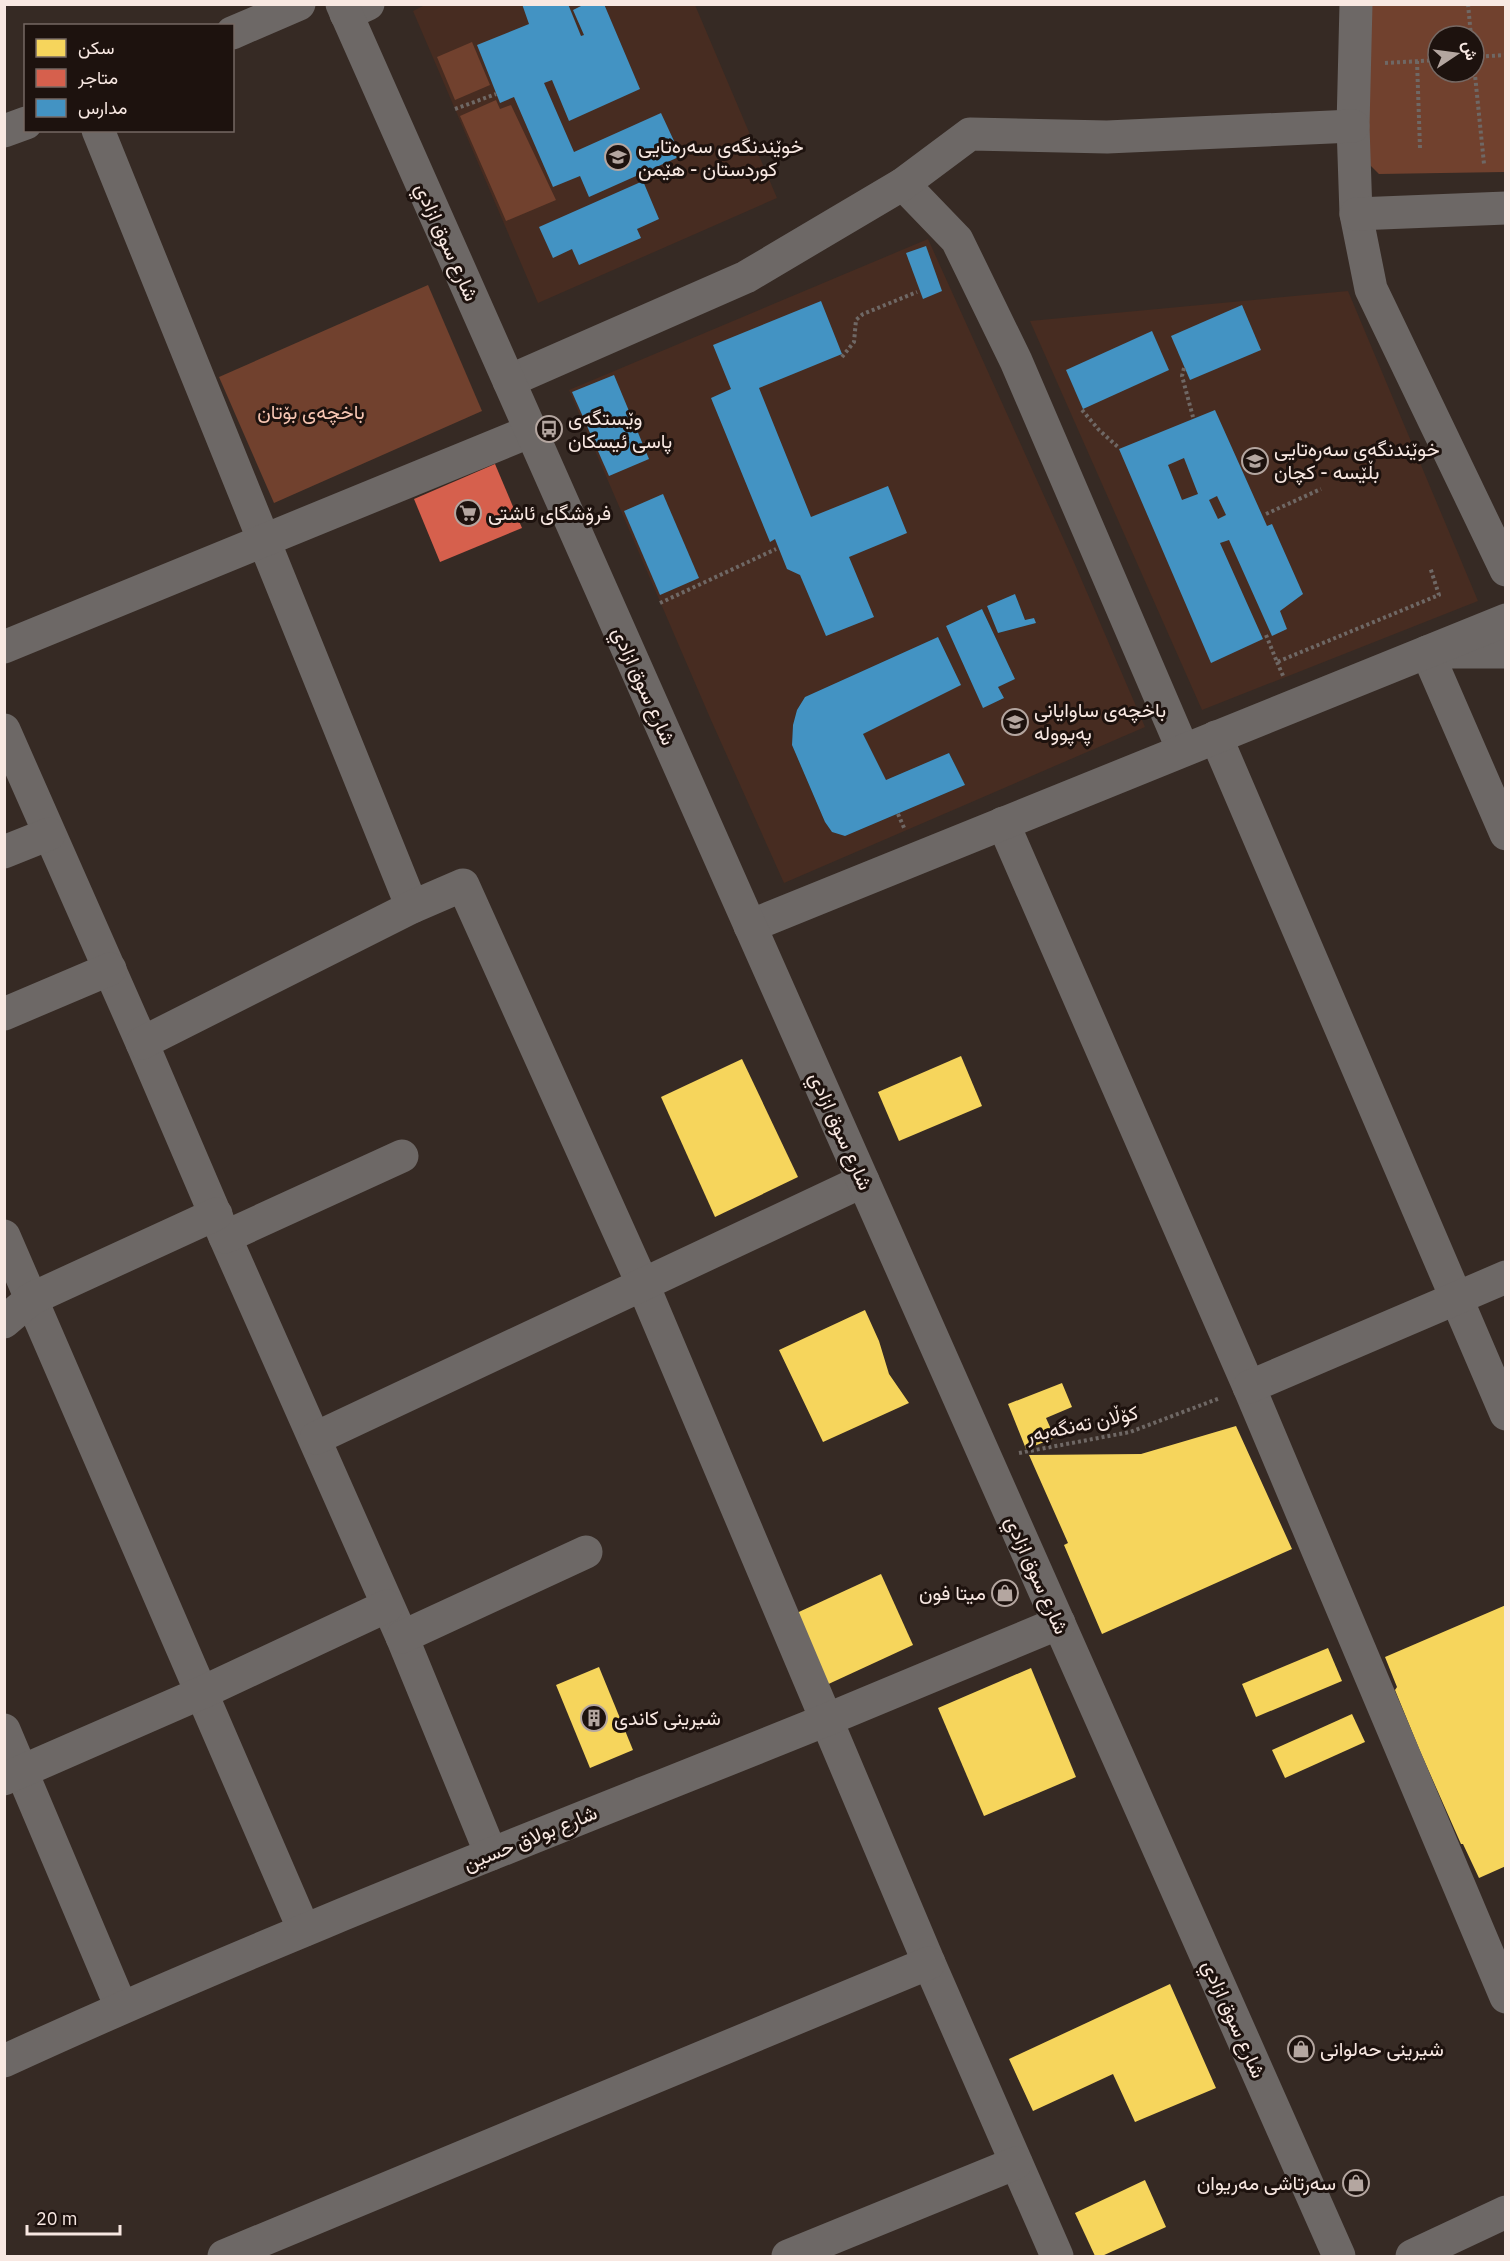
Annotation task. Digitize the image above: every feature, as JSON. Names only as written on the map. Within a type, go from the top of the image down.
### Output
[{"type":"street","points":[[234,32],[299,4]]},
{"type":"street","points":[[1356,4],[1353,126],[1356,214],[1371,289],[1506,570]]},
{"type":"street","name":"شارع سوق ازادي","points":[[352,8],[509,381],[1340,2256]]},
{"type":"street","points":[[4,131],[24,124]]},
{"type":"street","points":[[509,381],[746,277],[903,184],[970,134],[1107,137],[1353,126]]},
{"type":"street","points":[[99,132],[412,907]]},
{"type":"street","points":[[903,184],[957,240],[1016,360],[1184,750]]},
{"type":"street","points":[[1356,214],[1506,208]]},
{"type":"street","points":[[4,646],[531,431]]},
{"type":"street","points":[[750,926],[1506,620]]},
{"type":"street","points":[[1427,652],[1506,652]]},
{"type":"street","points":[[1427,652],[1506,834]]},
{"type":"street","points":[[4,730],[220,1226],[316,1438],[402,1637],[490,1854]]},
{"type":"street","points":[[1216,737],[1506,1414]]},
{"type":"street","points":[[1004,823],[1249,1387],[1506,1997]]},
{"type":"street","points":[[4,852],[49,834]]},
{"type":"street","points":[[142,1043],[412,907],[463,885],[642,1285],[929,1963],[1057,2256]]},
{"type":"street","points":[[4,1014],[110,969]]},
{"type":"street","points":[[4,1322],[31,1299],[402,1156]]},
{"type":"street","points":[[316,1438],[863,1181]]},
{"type":"street","points":[[4,1236],[304,1930]]},
{"type":"street","points":[[1249,1387],[1506,1276]]},
{"type":"street","points":[[402,1637],[586,1552]]},
{"type":"street","points":[[13,1775],[201,1693],[387,1606]]},
{"type":"street","name":"شارع بولاق حسين","points":[[4,2061],[121,2007],[304,1930],[827,1720],[1059,1623]]},
{"type":"street","points":[[4,1730],[13,1775],[121,2007]]},
{"type":"street","points":[[224,2256],[929,1963]]},
{"type":"street","points":[[788,2256],[1016,2163]]},
{"type":"street","points":[[1412,2256],[1506,2212]]},
{"type":"path","points":[[1468,4],[1470,24]]},
{"type":"path","points":[[1486,56],[1506,55]]},
{"type":"path","points":[[1417,61],[1420,148]]},
{"type":"path","points":[[1354,65],[1426,61]]},
{"type":"path","points":[[1476,84],[1484,164]]},
{"type":"path","points":[[455,109],[496,94]]},
{"type":"path","points":[[842,357],[854,342],[856,320],[863,314],[917,292]]},
{"type":"path","points":[[1184,368],[1182,376],[1193,417]]},
{"type":"path","points":[[1082,410],[1098,430],[1119,448]]},
{"type":"path","points":[[1266,514],[1321,489]]},
{"type":"path","points":[[660,603],[776,549]]},
{"type":"path","points":[[1266,635],[1277,662],[1439,595],[1430,567]]},
{"type":"path","name":"کۆڵان تەنگەبەر","points":[[986,1458],[1130,1432],[1249,1387]]},
{"type":"shaded area","name":"خوێندنگەی سەرەتایی کوردستان - هێمن","points":[[427,4],[695,5],[777,198],[538,303],[413,11]]},
{"type":"shaded area","points":[[928,239],[1073,560],[1145,727],[784,883],[569,390]],"holes":[[[1015,594],[1025,620],[1034,618],[1036,623],[998,633],[987,606]],[[982,609],[1015,679],[998,687],[1003,699],[983,707],[946,626]],[[938,637],[960,685],[863,734],[886,780],[949,753],[965,785],[845,836],[832,832],[825,822],[792,745],[793,725],[797,710],[805,697]]]},
{"type":"shaded area","name":"خوێندنگەی سەرەتایی بڵێسە - کچان","points":[[1348,291],[1478,601],[1202,710],[1030,321]]},
{"type":"green space","points":[[1367,5],[1505,5],[1505,172],[1379,174],[1368,163]]},
{"type":"green space","points":[[472,42],[490,85],[455,100],[437,57]]},
{"type":"green space","points":[[496,100],[500,109],[511,105],[556,200],[506,221],[460,116]]},
{"type":"green space","name":"باخچەی بۆتان","points":[[428,285],[482,411],[274,503],[219,377]]},
{"type":"building: سكن","points":[[961,1056],[982,1106],[899,1141],[878,1092]]},
{"type":"building: سكن","points":[[742,1059],[798,1177],[715,1217],[661,1097]]},
{"type":"building: سكن","points":[[865,1310],[879,1341],[889,1374],[909,1403],[823,1442],[779,1350]]},
{"type":"building: سكن","points":[[1062,1383],[1072,1407],[1046,1418],[1055,1438],[1026,1449],[1008,1404]]},
{"type":"building: سكن","points":[[1236,1426],[1292,1549],[1102,1634],[1064,1545],[1068,1543],[1029,1455],[1141,1454]]},
{"type":"building: سكن","points":[[881,1574],[913,1645],[822,1687],[788,1617]]},
{"type":"building: سكن","points":[[1506,1605],[1506,1866],[1479,1878],[1461,1844],[1420,1751],[1395,1690],[1397,1687],[1385,1657]]},
{"type":"building: سكن","points":[[1328,1648],[1342,1681],[1256,1717],[1242,1684]]},
{"type":"building: سكن","name":"شیرینی کاندی","points":[[599,1667],[633,1750],[590,1768],[556,1685]]},
{"type":"building: سكن","points":[[1031,1668],[1076,1777],[984,1816],[938,1708]]},
{"type":"building: سكن","points":[[1352,1714],[1365,1742],[1285,1778],[1272,1750]]},
{"type":"building: سكن","points":[[1170,1984],[1216,2088],[1135,2122],[1113,2074],[1033,2111],[1009,2059]]},
{"type":"building: سكن","points":[[1145,2180],[1166,2227],[1102,2256],[1095,2256],[1075,2213]]},
{"type":"building: متاجر","name":"فرۆشگای ئاشتی","points":[[495,464],[522,528],[440,562],[414,499]]},
{"type":"building: مدارس","points":[[522,4],[568,4],[581,36],[584,35],[573,10],[585,4],[604,4],[640,89],[569,121],[552,80],[544,83],[574,152],[661,113],[681,156],[589,197],[580,176],[553,187],[514,97],[500,103],[477,45],[529,24]]},
{"type":"building: مدارس","points":[[643,181],[659,219],[637,229],[641,238],[579,265],[572,249],[553,258],[539,227]]},
{"type":"building: مدارس","points":[[926,246],[942,291],[923,299],[906,253]]},
{"type":"building: مدارس","points":[[821,301],[842,354],[759,388],[811,517],[888,486],[907,533],[849,557],[874,617],[826,636],[800,575],[787,569],[775,539],[770,542],[711,398],[731,389],[713,345]]},
{"type":"building: مدارس","points":[[1242,305],[1261,350],[1190,380],[1171,336]]},
{"type":"building: مدارس","points":[[1152,331],[1169,370],[1083,409],[1066,370]]},
{"type":"building: مدارس","points":[[614,375],[649,459],[609,476],[572,392]]},
{"type":"building: مدارس","points":[[1215,410],[1267,526],[1272,524],[1303,594],[1280,611],[1287,629],[1272,636],[1229,540],[1220,543],[1263,639],[1211,663],[1119,449]],"holes":[[[1184,458],[1198,494],[1182,500],[1168,465]],[[1217,496],[1226,515],[1218,519],[1209,500]]]},
{"type":"building: مدارس","points":[[663,494],[699,578],[660,595],[624,511]]},
{"type":"building: مدارس","points":[[1015,594],[1025,620],[1034,618],[1036,623],[998,633],[987,606]]},
{"type":"building: مدارس","points":[[982,609],[1015,679],[998,687],[1004,698],[983,708],[946,626]]},
{"type":"building: مدارس","points":[[938,637],[961,685],[863,734],[886,780],[949,753],[965,785],[845,836],[832,832],[825,822],[792,745],[793,725],[797,710],[805,697]]},
{"type":"place","name":"خوێندنگەی سەرەتایی کوردستان - هێمن","points":[[618,157]]},
{"type":"place","name":"وێستگەی پاسی ئیسکان","points":[[549,429]]},
{"type":"place","name":"خوێندنگەی سەرەتایی بڵێسە - کچان","points":[[1255,461]]},
{"type":"place","name":"فرۆشگای ئاشتی","points":[[468,513]]},
{"type":"place","name":"باخچەی ساوایانی پەپوولە","points":[[1015,722]]},
{"type":"place","name":"ميتا فون","points":[[1005,1593]]},
{"type":"place","name":"شیرینی کاندی","points":[[594,1718]]},
{"type":"place","name":"شیرینی حەلوانی","points":[[1301,2049]]},
{"type":"place","name":"سەرتاشی مەریوان","points":[[1356,2183]]}]
